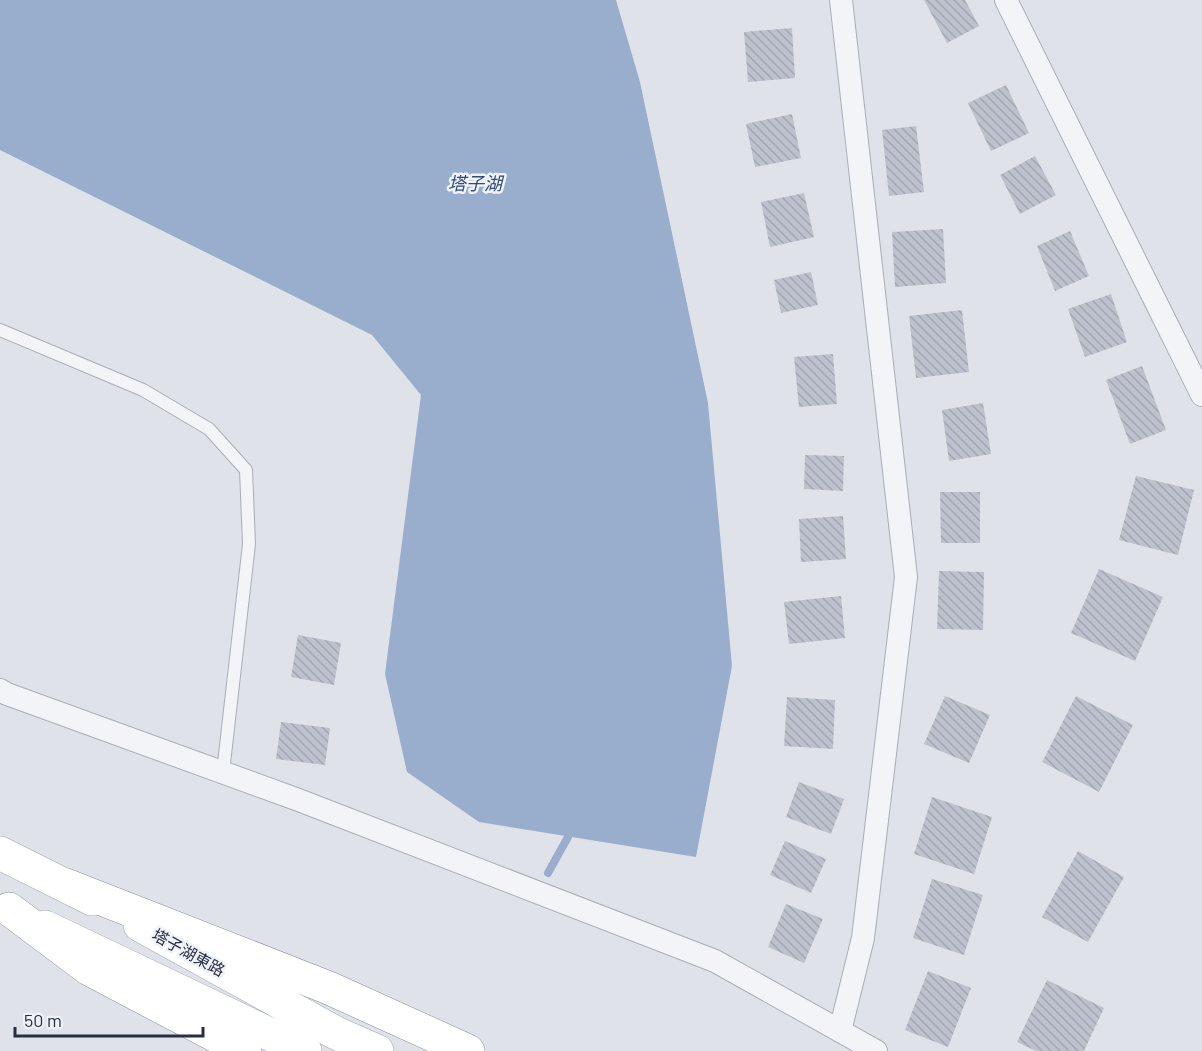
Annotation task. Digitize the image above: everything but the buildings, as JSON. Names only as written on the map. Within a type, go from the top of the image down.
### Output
[{"type":"main road","name":"塔子湖東路","points":[[0,853],[66,885],[336,1033],[377,1051]]},
{"type":"main road","points":[[66,885],[329,988],[468,1051]]},
{"type":"main road","points":[[4,907],[89,969],[245,1051]]},
{"type":"main road","points":[[4,907],[305,1051]]},
{"type":"street","points":[[840,1030],[863,938],[906,577],[841,0]]},
{"type":"street","points":[[1006,0],[1202,395]]},
{"type":"street","points":[[0,690],[318,807],[715,961],[876,1051]]},
{"type":"lane","points":[[0,330],[143,390],[208,429],[246,470],[249,544],[223,772]]},
{"type":"water","name":"塔子湖","points":[[0,0],[616,0],[640,82],[708,403],[732,666],[696,857],[479,822],[407,772],[385,674],[421,395],[372,335],[0,150]]},
{"type":"waterway","points":[[548,873],[568,837]]}]
